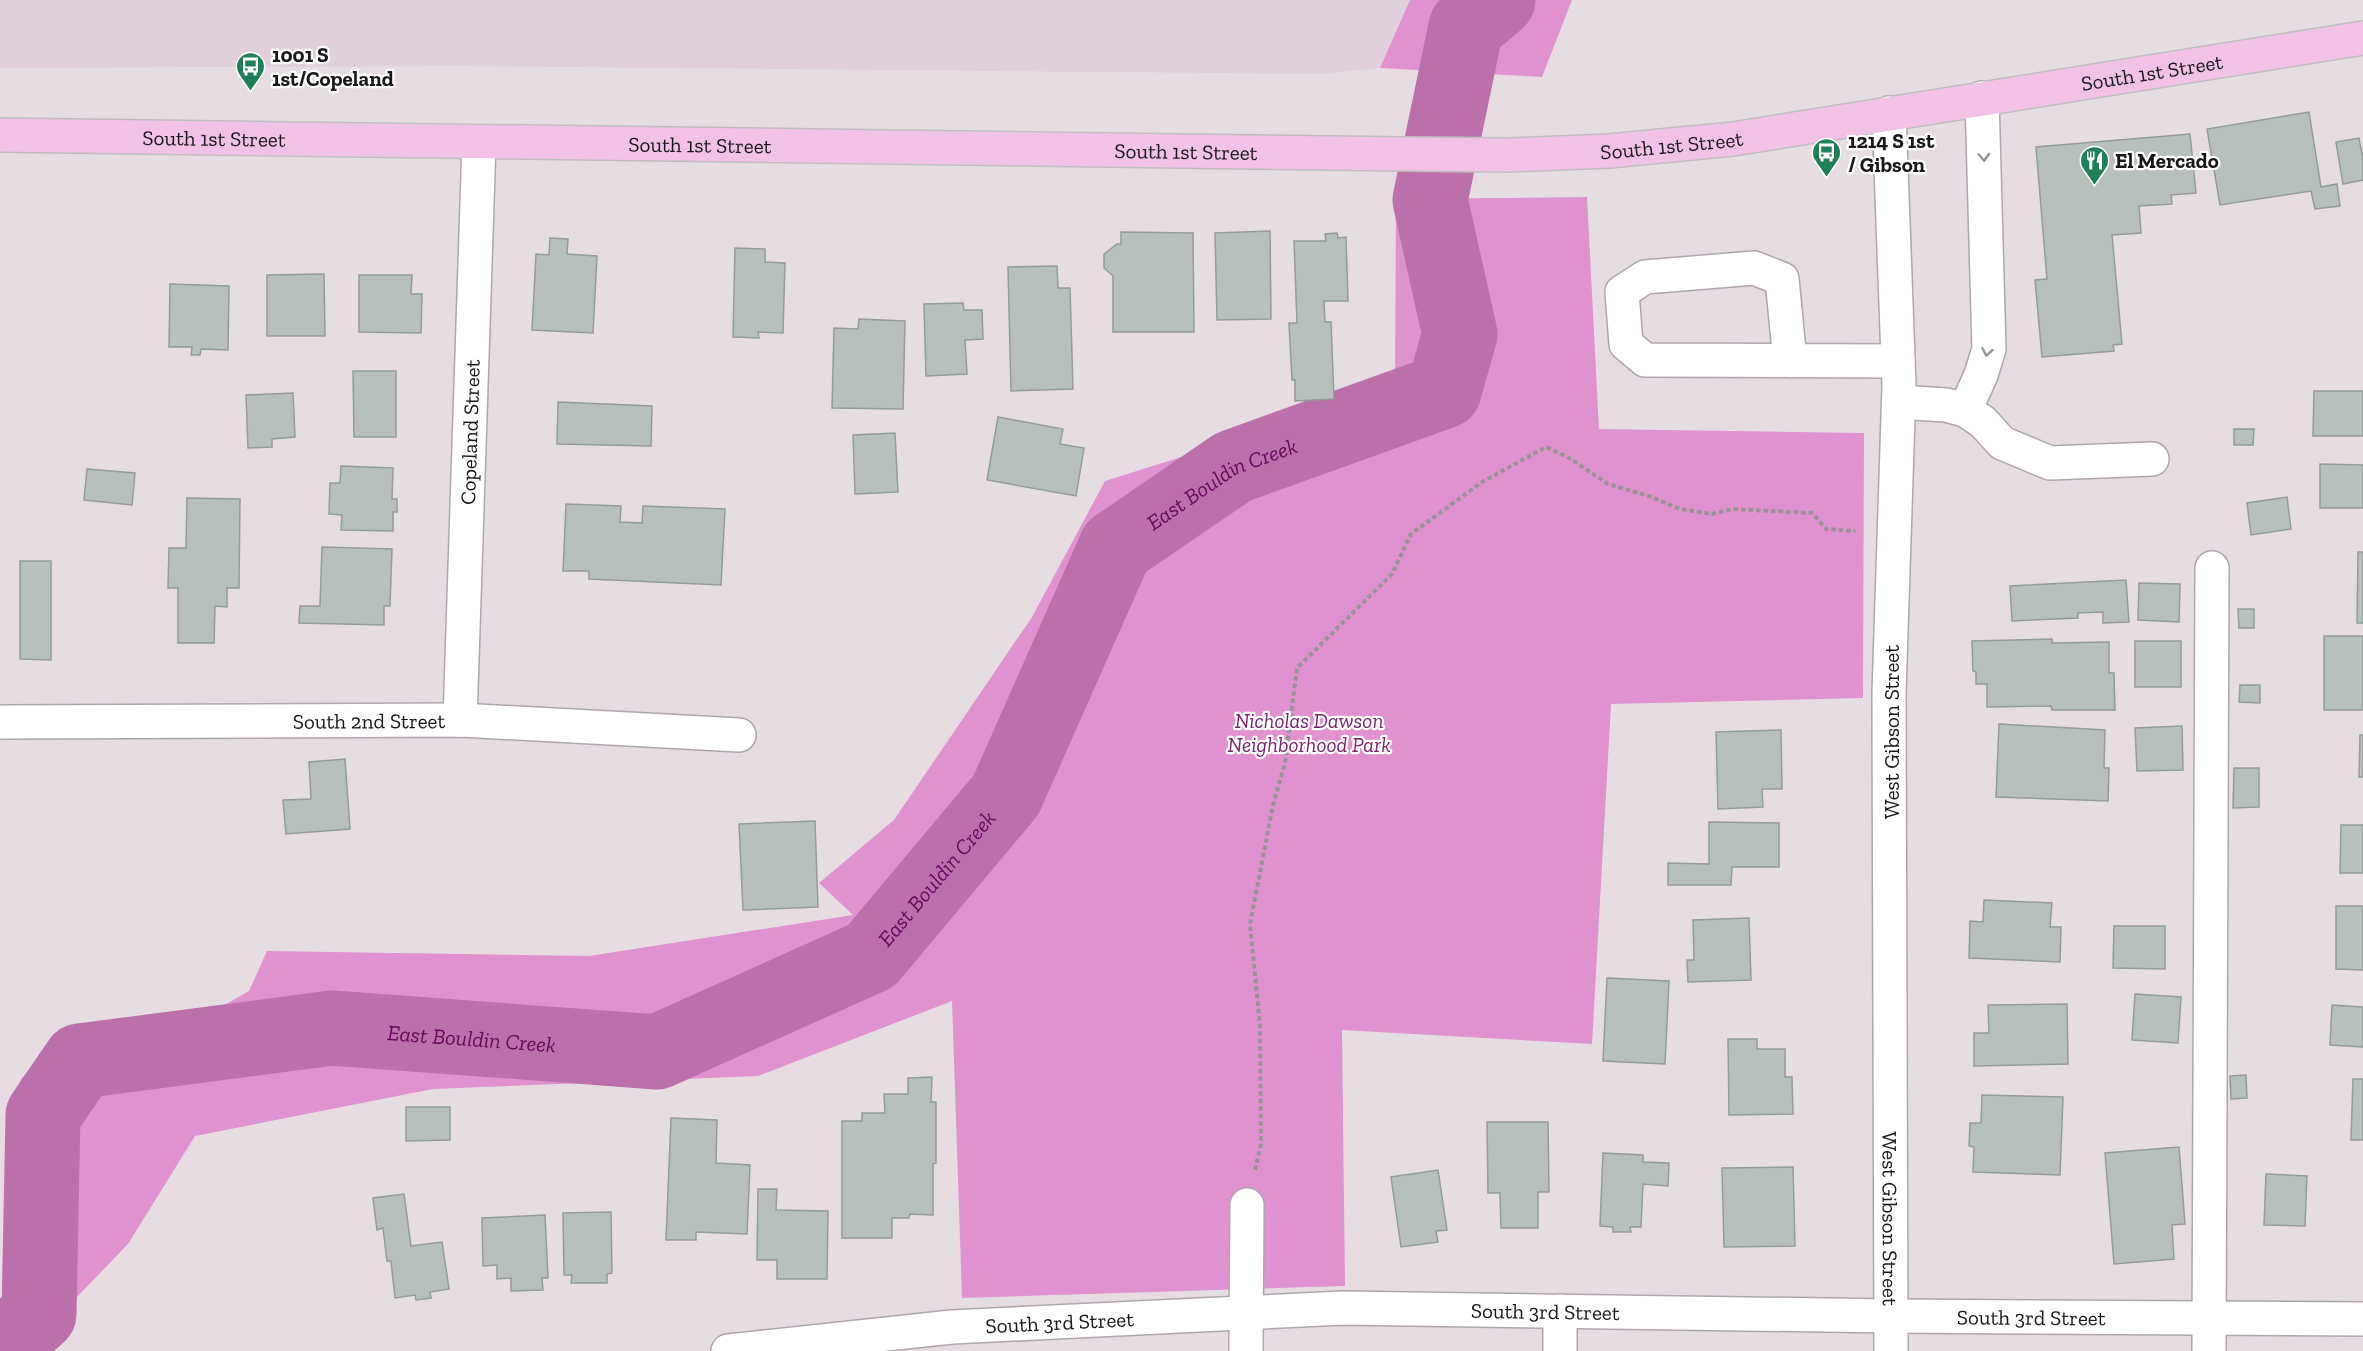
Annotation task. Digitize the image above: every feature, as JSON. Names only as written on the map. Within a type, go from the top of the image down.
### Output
[{"type":"main road","name":"South 1st Street","points":[[0,135],[1405,154],[1509,155],[1610,151],[1733,139],[2363,38]]},
{"type":"street","points":[[1965,410],[1982,375],[1989,349],[1982,99]]},
{"type":"street","name":"West Gibson Street","points":[[1889,113],[1899,402],[1889,693],[1891,1351]]},
{"type":"street","name":"Copeland Street","points":[[460,720],[479,143]]},
{"type":"street","points":[[1790,361],[1782,279],[1754,268],[1645,277],[1622,292],[1626,344],[1646,360],[1790,361],[1898,361]]},
{"type":"street","points":[[1899,402],[1946,405],[1965,410],[1983,422],[2002,443],[2050,464],[2152,459]]},
{"type":"street","points":[[2209,1351],[2212,568]]},
{"type":"street","name":"South 2nd Street","points":[[0,722],[460,720],[739,735]]},
{"type":"street","points":[[1246,1351],[1247,1205]]},
{"type":"street","name":"South 3rd Street","points":[[728,1351],[952,1327],[1343,1308],[1891,1316],[2363,1319]]},
{"type":"street","points":[[1560,1311],[1560,1351]]},
{"type":"path","points":[[1247,1205],[1261,1144],[1260,1026],[1250,924],[1273,805],[1285,763],[1297,668],[1392,574],[1411,534],[1482,482],[1546,447],[1569,458],[1608,484],[1649,496],[1680,509],[1712,514],[1733,509],[1812,513],[1826,529],[1855,531]]},
{"type":"shaded area","points":[[0,0],[1410,0],[1380,68],[1322,74],[452,66],[0,68]]},
{"type":"green space","points":[[1410,0],[1572,0],[1542,77],[1380,68]]},
{"type":"green space","name":"Nicholas Dawson Neighborhood Park","points":[[1587,197],[1599,429],[1864,433],[1863,698],[1611,704],[1592,1044],[1342,1030],[1345,1286],[962,1298],[952,1001],[758,1076],[433,1089],[195,1136],[128,1244],[25,1351],[0,1351],[0,1302],[6,1286],[7,1133],[21,1079],[51,1047],[92,1025],[221,1007],[249,991],[267,951],[589,956],[853,915],[819,883],[894,820],[1032,617],[1105,481],[1395,390],[1396,199]]},
{"type":"building","points":[[2309,112],[2321,187],[2337,184],[2340,206],[2315,209],[2311,191],[2220,205],[2207,129]]},
{"type":"building","points":[[2190,134],[2196,193],[2171,195],[2172,204],[2139,206],[2141,233],[2112,235],[2122,344],[2113,345],[2114,351],[2042,357],[2035,280],[2047,279],[2036,147]]},
{"type":"building","points":[[2359,138],[2363,159],[2363,180],[2343,184],[2336,142]]},
{"type":"building","points":[[1270,231],[1271,319],[1217,320],[1215,233]]},
{"type":"building","points":[[1121,232],[1193,233],[1194,332],[1113,332],[1113,276],[1104,268],[1104,254],[1117,244],[1121,244]]},
{"type":"building","points":[[1337,233],[1338,238],[1346,237],[1348,301],[1324,301],[1325,322],[1331,322],[1334,399],[1295,401],[1289,323],[1297,323],[1294,241],[1326,241],[1325,234]]},
{"type":"building","points":[[550,238],[568,239],[567,254],[597,256],[593,333],[532,330],[536,254],[549,255]]},
{"type":"building","points":[[735,248],[765,249],[765,262],[785,263],[783,333],[758,332],[759,338],[733,337]]},
{"type":"building","points":[[1057,266],[1058,288],[1070,288],[1073,389],[1011,391],[1008,267]]},
{"type":"building","points":[[324,274],[325,336],[267,336],[267,275]]},
{"type":"building","points":[[359,275],[412,275],[411,294],[422,294],[421,333],[359,332]]},
{"type":"building","points":[[170,284],[229,286],[228,350],[201,349],[200,355],[191,355],[192,347],[169,347]]},
{"type":"building","points":[[963,303],[964,310],[982,310],[983,339],[965,340],[967,374],[926,376],[924,304]]},
{"type":"building","points":[[859,319],[905,321],[903,409],[832,408],[834,328],[858,329]]},
{"type":"building","points":[[353,371],[396,371],[396,437],[354,437]]},
{"type":"building","points":[[2314,391],[2363,391],[2363,436],[2313,436]]},
{"type":"building","points":[[293,393],[295,437],[272,439],[272,447],[248,448],[246,395]]},
{"type":"building","points":[[558,402],[652,406],[651,446],[557,444]]},
{"type":"building","points":[[998,417],[1063,429],[1060,444],[1084,448],[1076,496],[987,480]]},
{"type":"building","points":[[2234,429],[2254,429],[2253,445],[2234,445]]},
{"type":"building","points":[[895,433],[898,492],[855,494],[853,435]]},
{"type":"building","points":[[2320,464],[2363,465],[2363,508],[2320,508]]},
{"type":"building","points":[[341,466],[393,468],[392,499],[397,499],[397,512],[393,512],[393,531],[341,530],[342,515],[329,514],[330,483],[340,483]]},
{"type":"building","points":[[87,469],[135,473],[132,505],[84,500]]},
{"type":"building","points":[[2287,497],[2291,529],[2251,535],[2247,503]]},
{"type":"building","points":[[187,498],[240,499],[239,588],[227,588],[227,607],[215,606],[214,643],[178,643],[178,588],[168,588],[169,548],[186,548]]},
{"type":"building","points":[[566,504],[621,506],[620,522],[642,523],[643,506],[725,509],[721,585],[589,579],[589,571],[563,571]]},
{"type":"building","points":[[322,547],[392,549],[390,606],[384,606],[384,625],[299,623],[300,606],[320,606]]},
{"type":"building","points":[[2358,552],[2363,552],[2363,623],[2357,623]]},
{"type":"building","points":[[20,561],[51,561],[51,660],[20,659]]},
{"type":"building","points":[[2126,580],[2129,622],[2103,623],[2103,612],[2078,613],[2078,618],[2012,621],[2010,586]]},
{"type":"building","points":[[2139,583],[2180,584],[2179,622],[2138,620]]},
{"type":"building","points":[[2238,609],[2254,609],[2254,628],[2239,628]]},
{"type":"building","points":[[2324,636],[2363,636],[2363,710],[2324,710]]},
{"type":"building","points":[[2052,639],[2052,643],[2109,642],[2109,673],[2114,673],[2115,710],[2052,710],[2051,706],[1987,707],[1987,684],[1976,684],[1976,672],[1973,671],[1972,641]]},
{"type":"building","points":[[2135,641],[2181,641],[2181,687],[2135,687]]},
{"type":"building","points":[[2240,685],[2260,685],[2260,703],[2239,702]]},
{"type":"building","points":[[1999,724],[2105,730],[2104,768],[2109,768],[2108,801],[1996,797]]},
{"type":"building","points":[[2182,726],[2183,770],[2137,771],[2135,728]]},
{"type":"building","points":[[1781,730],[1782,789],[1762,789],[1763,807],[1718,809],[1716,732]]},
{"type":"building","points":[[2360,735],[2363,735],[2363,777],[2359,777]]},
{"type":"building","points":[[345,759],[350,829],[286,834],[283,800],[311,799],[309,762]]},
{"type":"building","points":[[2234,768],[2259,768],[2259,807],[2233,808]]},
{"type":"building","points":[[815,821],[818,907],[743,910],[739,824]]},
{"type":"building","points":[[1709,822],[1779,823],[1779,867],[1732,867],[1731,885],[1668,885],[1668,863],[1709,864]]},
{"type":"building","points":[[2341,825],[2363,825],[2363,873],[2340,873]]},
{"type":"building","points":[[1984,900],[2052,903],[2050,927],[2061,927],[2060,962],[1969,958],[1970,921],[1983,922]]},
{"type":"building","points":[[2336,906],[2363,906],[2363,970],[2336,969]]},
{"type":"building","points":[[1749,918],[1751,980],[1688,982],[1687,960],[1694,960],[1693,920]]},
{"type":"building","points":[[2114,926],[2165,926],[2165,969],[2113,968]]},
{"type":"building","points":[[1607,978],[1669,981],[1665,1064],[1603,1061]]},
{"type":"building","points":[[2135,994],[2181,997],[2178,1043],[2132,1040]]},
{"type":"building","points":[[2067,1004],[2068,1064],[1974,1066],[1974,1033],[1989,1033],[1988,1005]]},
{"type":"building","points":[[2332,1005],[2363,1007],[2363,1047],[2330,1045]]},
{"type":"building","points":[[1728,1039],[1757,1039],[1757,1049],[1785,1049],[1785,1077],[1792,1077],[1793,1114],[1729,1115]]},
{"type":"building","points":[[2246,1075],[2247,1098],[2231,1099],[2230,1076]]},
{"type":"building","points":[[932,1077],[931,1102],[936,1102],[933,1215],[910,1214],[909,1218],[892,1218],[892,1238],[842,1238],[842,1121],[862,1121],[862,1113],[885,1113],[884,1094],[908,1094],[908,1078]]},
{"type":"building","points":[[2353,1079],[2363,1079],[2363,1140],[2351,1140]]},
{"type":"building","points":[[1982,1095],[2063,1097],[2060,1175],[1973,1172],[1974,1147],[1969,1146],[1970,1123],[1981,1123]]},
{"type":"building","points":[[406,1107],[450,1107],[450,1140],[406,1141]]},
{"type":"building","points":[[671,1118],[717,1120],[716,1163],[750,1165],[747,1234],[696,1232],[696,1240],[666,1240]]},
{"type":"building","points":[[1487,1122],[1548,1122],[1549,1192],[1538,1192],[1538,1228],[1501,1228],[1500,1193],[1488,1193]]},
{"type":"building","points":[[2179,1147],[2185,1224],[2172,1225],[2174,1259],[2114,1264],[2105,1153]]},
{"type":"building","points":[[1603,1153],[1643,1155],[1643,1162],[1669,1163],[1668,1186],[1643,1184],[1641,1227],[1630,1227],[1631,1232],[1613,1232],[1613,1227],[1600,1226]]},
{"type":"building","points":[[1793,1167],[1795,1246],[1724,1247],[1722,1168]]},
{"type":"building","points":[[1438,1170],[1447,1230],[1436,1231],[1438,1242],[1401,1247],[1391,1177]]},
{"type":"building","points":[[2266,1174],[2307,1176],[2305,1226],[2264,1225]]},
{"type":"building","points":[[758,1189],[777,1189],[776,1210],[828,1211],[827,1279],[777,1279],[777,1260],[757,1260]]},
{"type":"building","points":[[404,1194],[411,1246],[442,1242],[449,1289],[430,1292],[431,1298],[416,1300],[415,1295],[395,1298],[391,1261],[387,1261],[383,1228],[377,1230],[373,1198]]},
{"type":"building","points":[[611,1212],[612,1273],[607,1274],[607,1283],[571,1283],[572,1275],[564,1275],[563,1213]]},
{"type":"building","points":[[545,1215],[548,1278],[542,1278],[543,1290],[511,1291],[511,1278],[497,1279],[497,1265],[483,1266],[482,1218]]},
{"type":"waterway","name":"East Bouldin Creek","points":[[0,1349],[39,1314],[43,1115],[80,1061],[332,1028],[657,1052],[871,956],[1006,795],[1116,547],[1233,467],[1444,391],[1460,334],[1430,200],[1466,27],[1498,0]]},
{"type":"place","name":"1001 S 1st/Copeland","points":[[251,92]]},
{"type":"place","name":"1214 S 1st / Gibson","points":[[1827,178]]},
{"type":"place","name":"El Mercado","points":[[2094,186]]}]
